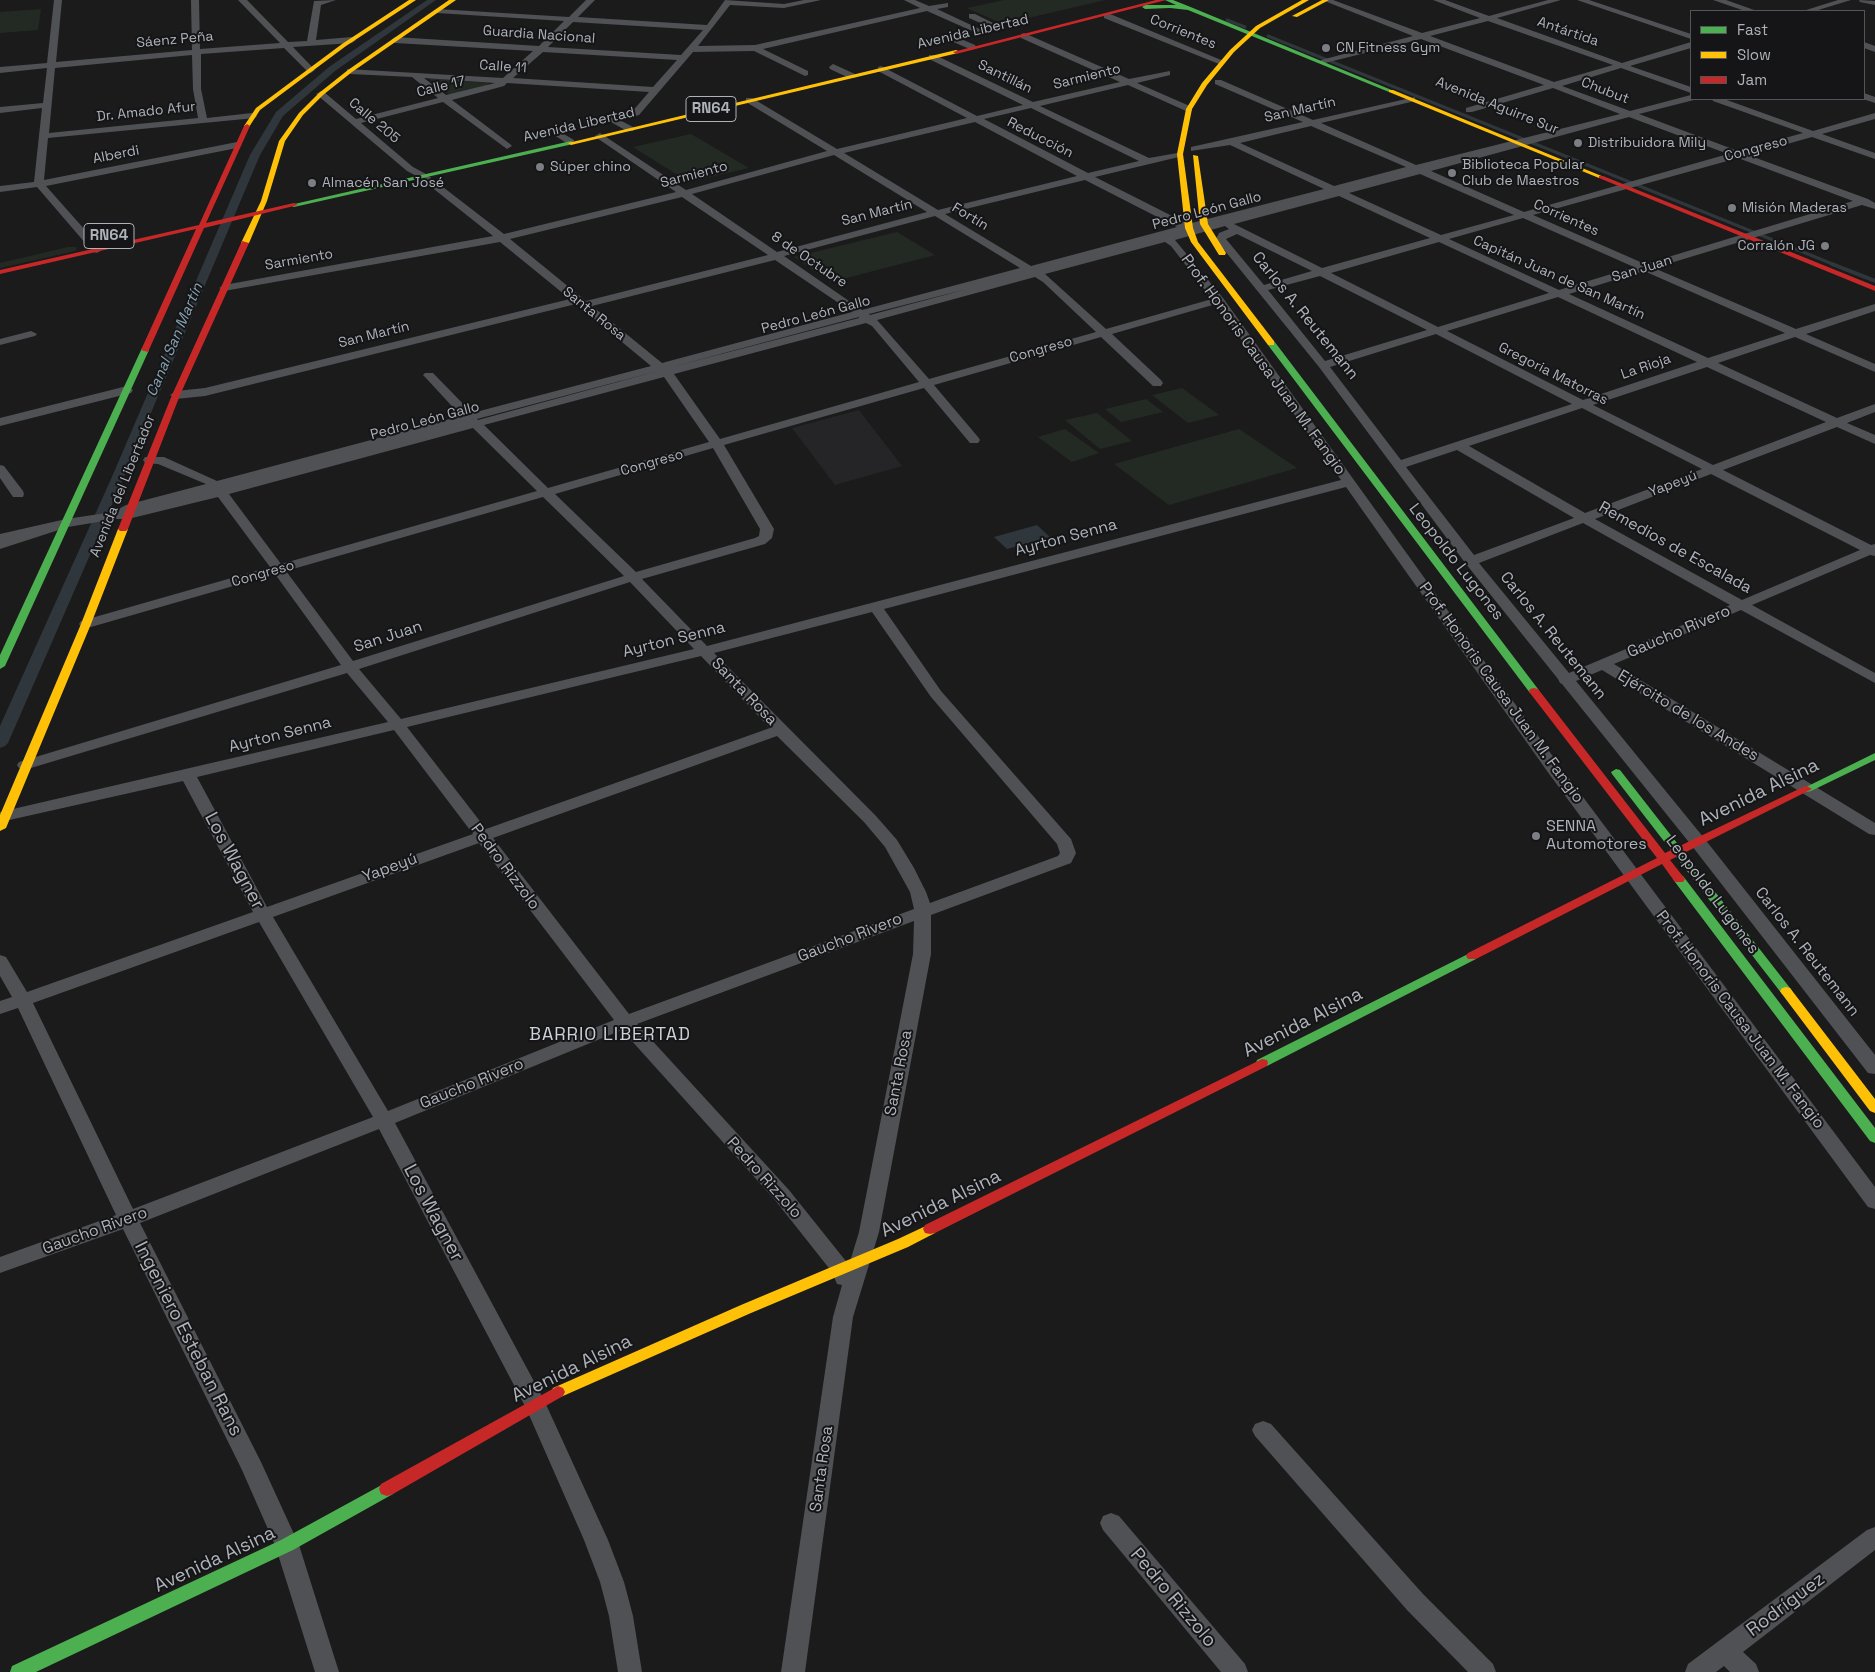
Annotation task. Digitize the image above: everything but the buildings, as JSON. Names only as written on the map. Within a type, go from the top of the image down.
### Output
[{"type":"main road","points":[[214,216],[237,146],[252,116],[258,109],[352,40],[413,0]]},
{"type":"main road","points":[[264,202],[282,141],[301,114],[321,94],[350,71],[453,0]]},
{"type":"main road","points":[[1084,10],[1112,0]]},
{"type":"main road","name":"Avenida Libertad","points":[[1025,23],[1084,10],[1163,0]]},
{"type":"main road","points":[[1168,0],[1190,5],[1260,32],[1331,61],[1412,99],[1519,140]]},
{"type":"main road","name":"Leopoldo Lugones","points":[[1306,0],[1260,32],[1222,62],[1204,84],[1189,109],[1180,154],[1190,230],[1195,242],[1368,474],[1664,859],[1875,1138]]},
{"type":"main road","name":"Leopoldo Lugones","points":[[1269,317],[1212,241],[1205,226],[1194,149],[1200,115],[1218,82],[1260,32],[1326,0]]},
{"type":"main road","points":[[1134,4],[1190,5]]},
{"type":"main road","name":"Avenida Libertad","points":[[0,261],[89,240],[250,211],[423,176],[600,136],[1107,16],[1134,4]]},
{"type":"main road","points":[[1050,17],[1065,20],[1069,25]]},
{"type":"main road","name":"Avenida Libertad","points":[[949,40],[1004,27]]},
{"type":"main road","name":"Avenida Aguirre Sur","points":[[1331,61],[1486,117]]},
{"type":"main road","points":[[787,78],[852,62]]},
{"type":"main road","name":"RN64","points":[[689,100],[712,95]]},
{"type":"main road","name":"Avenida Libertad","points":[[607,120],[655,108]]},
{"type":"main road","name":"Avenida Libertad","points":[[553,134],[576,128]]},
{"type":"main road","name":"Avenida Aguirre Sur","points":[[1519,140],[1535,138],[1554,145]]},
{"type":"main road","name":"Avenida Aguirre Sur","points":[[1519,140],[1631,181],[1756,234],[1875,289]]},
{"type":"main road","name":"Avenida Libertad","points":[[250,211],[264,202],[524,142]]},
{"type":"main road","name":"Avenida Aguirre Sur","points":[[1631,181],[1660,188]]},
{"type":"main road","name":"Avenida del Libertador","points":[[2,822],[86,624],[125,512],[224,288],[250,211]]},
{"type":"main road","name":"Avenida Libertad","points":[[0,272],[203,225],[214,216]]},
{"type":"main road","name":"Avenida Aguirre Sur","points":[[1748,223],[1756,234],[1784,238]]},
{"type":"main road","points":[[0,666],[5,645],[72,522],[127,390],[203,225]]},
{"type":"main road","name":"Leopoldo Lugones","points":[[1353,432],[1459,572]]},
{"type":"main road","name":"Avenida Alsina","points":[[18,1672],[287,1546],[564,1389],[903,1243],[1679,851],[1875,756]]},
{"type":"main road","name":"Leopoldo Lugones","points":[[1607,761],[1679,851],[1875,1108]]},
{"type":"street","points":[[58,0],[39,184],[97,250]]},
{"type":"street","points":[[195,0],[197,89],[203,120]]},
{"type":"street","points":[[242,0],[311,70]]},
{"type":"street","points":[[311,43],[317,3],[332,0]]},
{"type":"street","name":"Calle 17","points":[[355,122],[494,88],[505,81],[541,49],[591,0]]},
{"type":"street","points":[[636,113],[709,28],[728,1],[784,6],[817,0]]},
{"type":"street","points":[[908,0],[982,32]]},
{"type":"street","points":[[932,0],[954,9]]},
{"type":"street","name":"Chubut","points":[[1326,0],[1875,206]]},
{"type":"street","name":"Antártida","points":[[1437,0],[1690,90]]},
{"type":"street","points":[[1331,61],[1557,0]]},
{"type":"street","points":[[1581,0],[1690,37]]},
{"type":"street","points":[[1716,0],[1750,10]]},
{"type":"street","points":[[1811,10],[1847,0]]},
{"type":"street","points":[[1864,0],[1875,3]]},
{"type":"street","points":[[689,50],[755,48],[945,5]]},
{"type":"street","points":[[437,11],[709,28]]},
{"type":"street","points":[[963,13],[1004,27]]},
{"type":"street","name":"Corrientes","points":[[1107,16],[1222,62]]},
{"type":"street","points":[[1024,36],[1189,109]]},
{"type":"street","name":"Sáenz Peña","points":[[0,70],[352,40]]},
{"type":"street","name":"Guardia Nacional","points":[[395,40],[682,58]]},
{"type":"street","points":[[949,40],[972,48]]},
{"type":"street","points":[[1469,110],[1690,45]]},
{"type":"street","points":[[755,48],[819,70],[852,76]]},
{"type":"street","name":"Santillán","points":[[932,57],[1148,161]]},
{"type":"street","name":"Reducción","points":[[880,69],[974,120],[1190,230]]},
{"type":"street","name":"Calle 11","points":[[350,71],[655,90]]},
{"type":"street","name":"Sarmiento","points":[[224,288],[502,238],[685,193],[836,152],[1167,73]]},
{"type":"street","points":[[414,75],[507,146]]},
{"type":"street","name":"Corrientes","points":[[1218,82],[1875,368]]},
{"type":"street","name":"Calle 205","points":[[321,94],[410,169]]},
{"type":"street","points":[[1535,138],[1690,98]]},
{"type":"street","name":"San Martín","points":[[1194,149],[1412,99]]},
{"type":"street","points":[[689,100],[712,109]]},
{"type":"street","name":"Fortín","points":[[749,100],[1053,284],[1158,383]]},
{"type":"street","points":[[1719,100],[1875,156]]},
{"type":"street","points":[[0,110],[48,105]]},
{"type":"street","name":"Dr. Amado Afur","points":[[43,136],[252,116]]},
{"type":"street","name":"Congreso","points":[[1261,289],[1439,240],[1631,181],[1737,155],[1875,116]]},
{"type":"street","points":[[607,120],[630,129]]},
{"type":"street","points":[[553,134],[571,142]]},
{"type":"street","name":"8 de Octubre","points":[[600,136],[865,316],[880,329],[974,440]]},
{"type":"street","name":"Pedro León Gallo","points":[[0,538],[125,512],[218,489],[1205,226],[1227,225],[1336,191],[1519,140]]},
{"type":"street","name":"Capitán Juan de San Martín","points":[[1231,142],[1439,240],[1875,440]]},
{"type":"street","name":"Alberdi","points":[[0,190],[237,146]]},
{"type":"street","name":"San Martín","points":[[176,395],[205,392],[580,303],[775,256],[791,250],[1084,176],[1180,154]]},
{"type":"street","name":"Santa Rosa","points":[[410,169],[423,176],[502,238],[663,370],[717,444],[767,529],[765,538],[760,541]]},
{"type":"street","name":"San Juan","points":[[1323,365],[1437,332],[1875,197]]},
{"type":"street","name":"Gregoria Matorras","points":[[1227,225],[1874,550]]},
{"type":"street","name":"Carlos A. Reutemann","points":[[1227,225],[1221,239],[1323,365],[1471,561],[1565,680],[1869,1051],[1875,1068]]},
{"type":"street","name":"Prof. Honoris Causa Juan M. Fangio","points":[[1165,237],[1175,244],[1219,300],[1553,768],[1875,1202]]},
{"type":"street","name":"Congreso","points":[[86,624],[1219,300]]},
{"type":"street","name":"La Rioja","points":[[1399,465],[1875,307]]},
{"type":"street","points":[[0,342],[31,334]]},
{"type":"street","points":[[428,375],[472,421],[633,577]]},
{"type":"street","points":[[0,422],[127,390]]},
{"type":"street","name":"Yapeyú","points":[[1471,561],[1875,408]]},
{"type":"street","name":"Remedios de Escalada","points":[[1460,446],[1584,518],[1875,678]]},
{"type":"street","name":"Pedro Rizzolo","points":[[149,460],[160,460],[210,481],[218,489],[350,667],[397,724],[625,1022],[782,1195],[841,1269],[850,1294]]},
{"type":"street","points":[[0,469],[18,494]]},
{"type":"street","name":"Ayrton Senna","points":[[2,822],[397,724],[704,651],[1348,482]]},
{"type":"street","name":"Pedro León Gallo","points":[[0,545],[72,522]]},
{"type":"street","name":"San Juan","points":[[25,765],[350,667],[633,577],[760,541]]},
{"type":"street","name":"Gaucho Rivero","points":[[1565,680],[1874,550]]},
{"type":"street","name":"Santa Rosa","points":[[633,577],[780,730],[870,819],[891,844],[918,892],[923,910],[922,954],[869,1232],[843,1318],[793,1672]]},
{"type":"street","name":"Gaucho Rivero","points":[[0,1265],[128,1219],[384,1120],[625,1022],[923,910],[1065,859],[1068,853],[1065,843],[936,694],[876,607]]},
{"type":"street","name":"Ejército de los Andes","points":[[1603,664],[1875,830]]},
{"type":"street","name":"Yapeyú","points":[[0,1008],[780,730]]},
{"type":"street","name":"Los Wagner","points":[[188,775],[263,915],[384,1120],[536,1406],[596,1540],[612,1582],[622,1616],[630,1672]]},
{"type":"street","name":"Ingeniero Esteban Rans","points":[[0,961],[23,1000],[128,1219],[253,1469],[287,1546],[327,1672]]},
{"type":"street","points":[[1264,1430],[1415,1602],[1484,1672]]},
{"type":"street","name":"Pedro Rizzolo","points":[[1111,1524],[1236,1672]]},
{"type":"street","name":"Rodríguez","points":[[1697,1672],[1875,1537]]},
{"type":"street","points":[[1725,1651],[1747,1672]]},
{"type":"shaded area","points":[[1004,0],[1105,0],[1003,24],[967,8]]},
{"type":"shaded area","points":[[41,9],[38,30],[0,33],[0,12]]},
{"type":"shaded area","points":[[428,78],[489,83],[486,86],[451,96]]},
{"type":"shaded area","points":[[691,134],[749,168],[689,182],[633,147]]},
{"type":"shaded area","points":[[897,232],[935,255],[831,282],[794,257]]},
{"type":"shaded area","points":[[75,247],[77,249],[0,268],[0,263]]},
{"type":"shaded area","points":[[1182,388],[1219,415],[1188,423],[1152,395]]},
{"type":"shaded area","points":[[1146,399],[1163,412],[1121,422],[1105,409]]},
{"type":"shaded area","points":[[859,410],[902,466],[835,485],[792,428]]},
{"type":"shaded area","points":[[1097,413],[1132,441],[1100,449],[1065,420]]},
{"type":"shaded area","points":[[1065,429],[1099,453],[1072,462],[1038,437]]},
{"type":"shaded area","points":[[1239,429],[1297,468],[1169,505],[1114,464]]},
{"type":"shaded area","points":[[1037,525],[1050,537],[1007,549],[994,537]]},
{"type":"waterway","name":"Canal San Martín","points":[[0,743],[117,479],[255,155],[279,114],[332,69],[432,0]]},
{"type":"waterway","points":[[1227,20],[1245,27]]},
{"type":"waterway","points":[[1268,36],[1835,265]]},
{"type":"waterway","points":[[1832,264],[1875,281]]},
{"type":"traffic: fast","points":[[1168,0],[1391,91]]},
{"type":"traffic: fast","points":[[1145,7],[1170,6],[1191,9]]},
{"type":"traffic: fast","points":[[294,205],[571,143]]},
{"type":"traffic: fast","points":[[1271,343],[1534,691]]},
{"type":"traffic: fast","points":[[0,666],[145,350]]},
{"type":"traffic: fast","points":[[1807,789],[1875,756]]},
{"type":"traffic: fast","points":[[1616,772],[1786,991]]},
{"type":"traffic: fast","points":[[1679,879],[1875,1138]]},
{"type":"traffic: fast","points":[[1262,1063],[1472,956]]},
{"type":"traffic: fast","points":[[18,1672],[287,1545],[387,1489]]},
{"type":"traffic: slow","points":[[247,126],[258,109],[344,45],[413,0]]},
{"type":"traffic: slow","points":[[245,243],[264,201],[282,141],[301,114],[321,94],[350,71],[453,0]]},
{"type":"traffic: slow","points":[[1271,343],[1195,242],[1189,228],[1180,154],[1189,109],[1204,84],[1232,51],[1258,27],[1306,0]]},
{"type":"traffic: slow","points":[[1295,16],[1326,0]]},
{"type":"traffic: slow","points":[[571,143],[956,52]]},
{"type":"traffic: slow","points":[[1391,91],[1601,177]]},
{"type":"traffic: slow","points":[[1195,156],[1204,224],[1222,253]]},
{"type":"traffic: slow","points":[[0,828],[86,624],[123,529]]},
{"type":"traffic: slow","points":[[1786,991],[1875,1108]]},
{"type":"traffic: slow","points":[[558,1392],[746,1309],[903,1243],[930,1229]]},
{"type":"traffic: jam","points":[[956,52],[1163,0]]},
{"type":"traffic: jam","points":[[145,350],[247,126]]},
{"type":"traffic: jam","points":[[1601,177],[1875,289]]},
{"type":"traffic: jam","points":[[0,272],[294,205]]},
{"type":"traffic: jam","points":[[123,529],[176,395],[245,243]]},
{"type":"traffic: jam","points":[[1534,691],[1679,879]]},
{"type":"traffic: jam","points":[[1472,956],[1663,859],[1807,789]]},
{"type":"traffic: jam","points":[[930,1229],[1262,1063]]},
{"type":"traffic: jam","points":[[387,1489],[558,1392]]},
{"type":"place","name":"CN Fitness Gym","points":[[1326,48]]},
{"type":"place","name":"Distribuidora Mily","points":[[1578,143]]},
{"type":"place","name":"Súper chino","points":[[540,167]]},
{"type":"place","name":"Biblioteca Popular Club de Maestros","points":[[1452,173]]},
{"type":"place","name":"Almacén San José","points":[[312,183]]},
{"type":"place","name":"Misión Maderas","points":[[1732,208]]},
{"type":"place","name":"Corralón JG","points":[[1825,246]]},
{"type":"place","name":"SENNA Automotores","points":[[1536,836]]},
{"type":"district","name":"BARRIO LIBERTAD","points":[[610,1035]]}]
